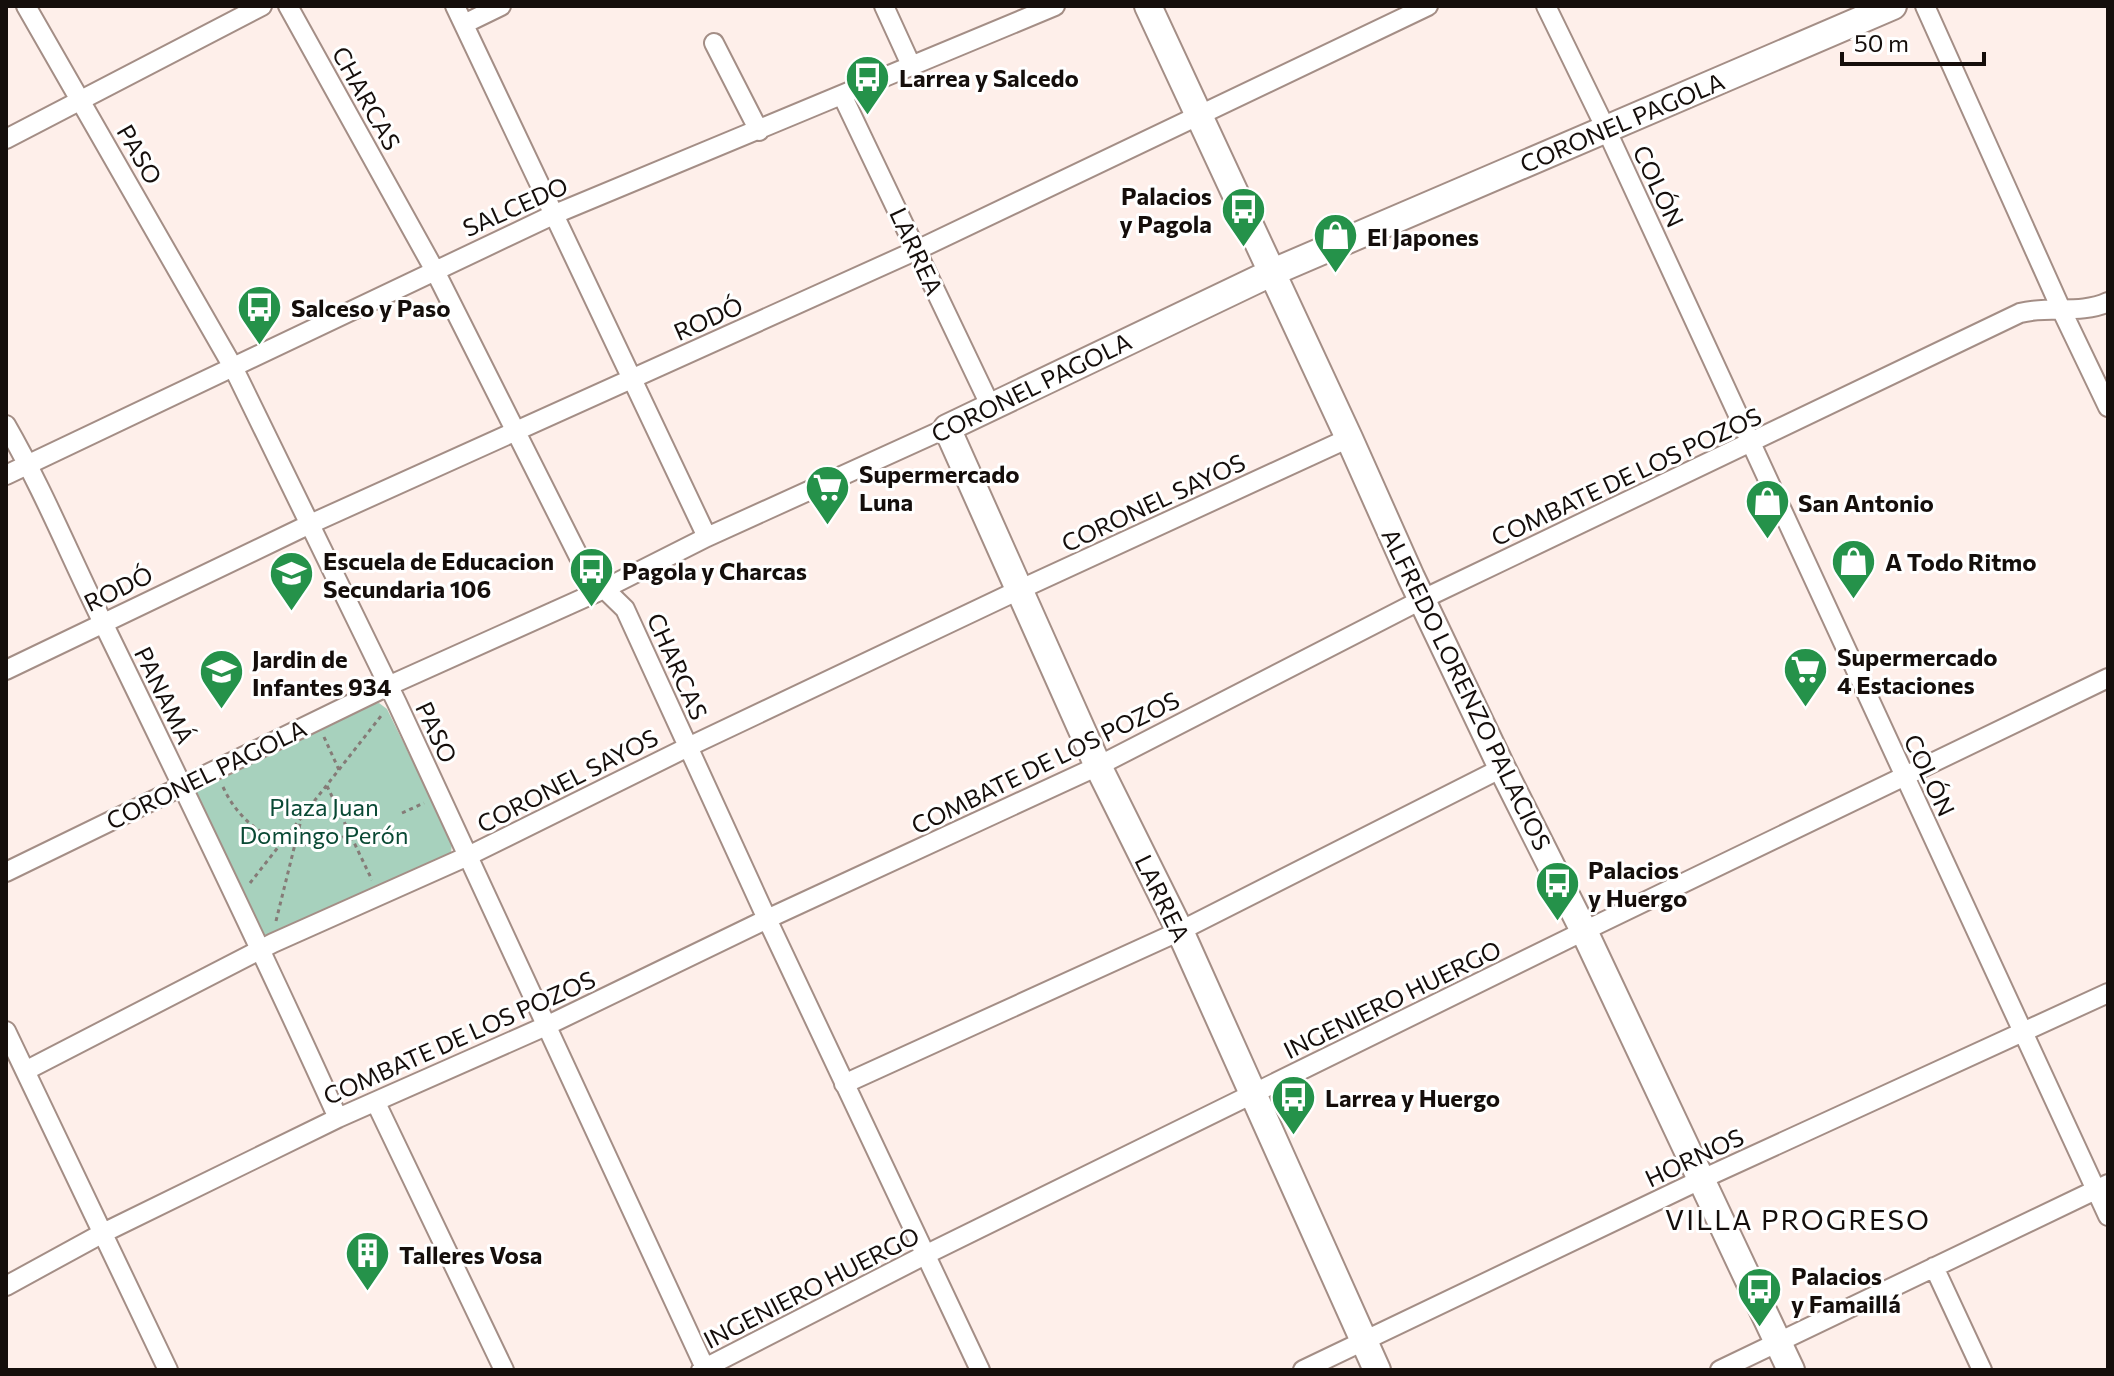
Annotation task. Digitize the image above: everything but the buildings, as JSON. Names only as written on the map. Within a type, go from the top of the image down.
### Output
[{"type":"street","name":"PASO","points":[[26,6],[233,367],[468,856],[703,1369]]},
{"type":"street","points":[[6,139],[262,6]]},
{"type":"street","name":"CHARCAS","points":[[288,6],[434,269],[586,571],[625,609],[980,1370]]},
{"type":"street","points":[[455,6],[707,537]]},
{"type":"street","points":[[464,24],[501,6]]},
{"type":"street","points":[[884,6],[911,65]]},
{"type":"street","name":"SALCEDO","points":[[6,475],[555,214],[1055,6]]},
{"type":"street","name":"ALFREDO LORENZO PALACIOS","points":[[1148,6],[1502,768],[1584,931],[1791,1370]]},
{"type":"street","name":"RODÓ","points":[[6,670],[308,525],[917,250],[1428,6]]},
{"type":"street","name":"COLÓN","points":[[1546,6],[1606,129],[2023,1032],[2102,1187],[2108,1216]]},
{"type":"street","name":"CORONEL PAGOLA","points":[[6,872],[388,686],[604,589],[707,537],[947,428],[1273,272],[1893,6]]},
{"type":"street","points":[[1925,6],[2108,407]]},
{"type":"street","points":[[714,43],[759,131]]},
{"type":"street","name":"LARREA","points":[[842,95],[991,407]]},
{"type":"street","name":"COMBATE DE LOS POZOS","points":[[6,1286],[103,1233],[338,1118],[546,1026],[767,919],[1098,766],[1423,599],[2020,313],[2042,308],[2093,309],[2108,302]]},
{"type":"street","name":"PANAMÁ","points":[[6,425],[28,463],[261,949],[338,1118]]},
{"type":"street","name":"LARREA","points":[[947,428],[1098,766],[1180,931],[1377,1370]]},
{"type":"street","name":"CORONEL SAYOS","points":[[27,1070],[261,949],[468,856],[688,747],[1021,589],[1349,438]]},
{"type":"street","name":"INGENIERO HUERGO","points":[[703,1369],[925,1255],[2108,678]]},
{"type":"street","points":[[844,1084],[1180,931],[1502,768]]},
{"type":"street","name":"HORNOS","points":[[1303,1370],[1700,1180],[2108,993]]},
{"type":"street","points":[[6,1031],[168,1370]]},
{"type":"street","points":[[376,1103],[504,1370]]},
{"type":"street","points":[[1720,1370],[2102,1187]]},
{"type":"street","points":[[1934,1267],[1982,1370]]},
{"type":"path","points":[[248,884],[387,709]]},
{"type":"path","points":[[319,727],[339,770]]},
{"type":"path","points":[[217,774],[230,802],[243,819],[264,834],[283,841],[322,844],[356,831]]},
{"type":"path","points":[[327,785],[377,891]]},
{"type":"path","points":[[402,813],[431,800]]},
{"type":"path","points":[[275,925],[302,816]]},
{"type":"green space","name":"Plaza Juan Domingo Perón","points":[[379,703],[387,709],[452,842],[451,854],[443,861],[264,939],[194,801],[195,791],[202,782],[366,705]]},
{"type":"place","name":"Larrea y Salcedo","points":[[868,116]]},
{"type":"place","name":"Palacios y Pagola","points":[[1243,248]]},
{"type":"place","name":"El Japones","points":[[1336,275]]},
{"type":"place","name":"Salceso y Paso","points":[[260,346]]},
{"type":"place","name":"Supermercado Luna","points":[[828,526]]},
{"type":"place","name":"San Antonio","points":[[1767,541]]},
{"type":"place","name":"A Todo Ritmo","points":[[1854,600]]},
{"type":"place","name":"Pagola y Charcas","points":[[591,609]]},
{"type":"place","name":"Escuela de Educacion Secundaria 106","points":[[292,613]]},
{"type":"place","name":"Supermercado 4 Estaciones","points":[[1806,709]]},
{"type":"place","name":"Jardin de Infantes 934","points":[[221,711]]},
{"type":"place","name":"Palacios y Huergo","points":[[1557,922]]},
{"type":"place","name":"Larrea y Huergo","points":[[1294,1136]]},
{"type":"place","name":"Talleres Vosa","points":[[368,1293]]},
{"type":"place","name":"Palacios y Famaillá","points":[[1760,1328]]},
{"type":"district","name":"VILLA PROGRESO","points":[[1798,1219]]}]
